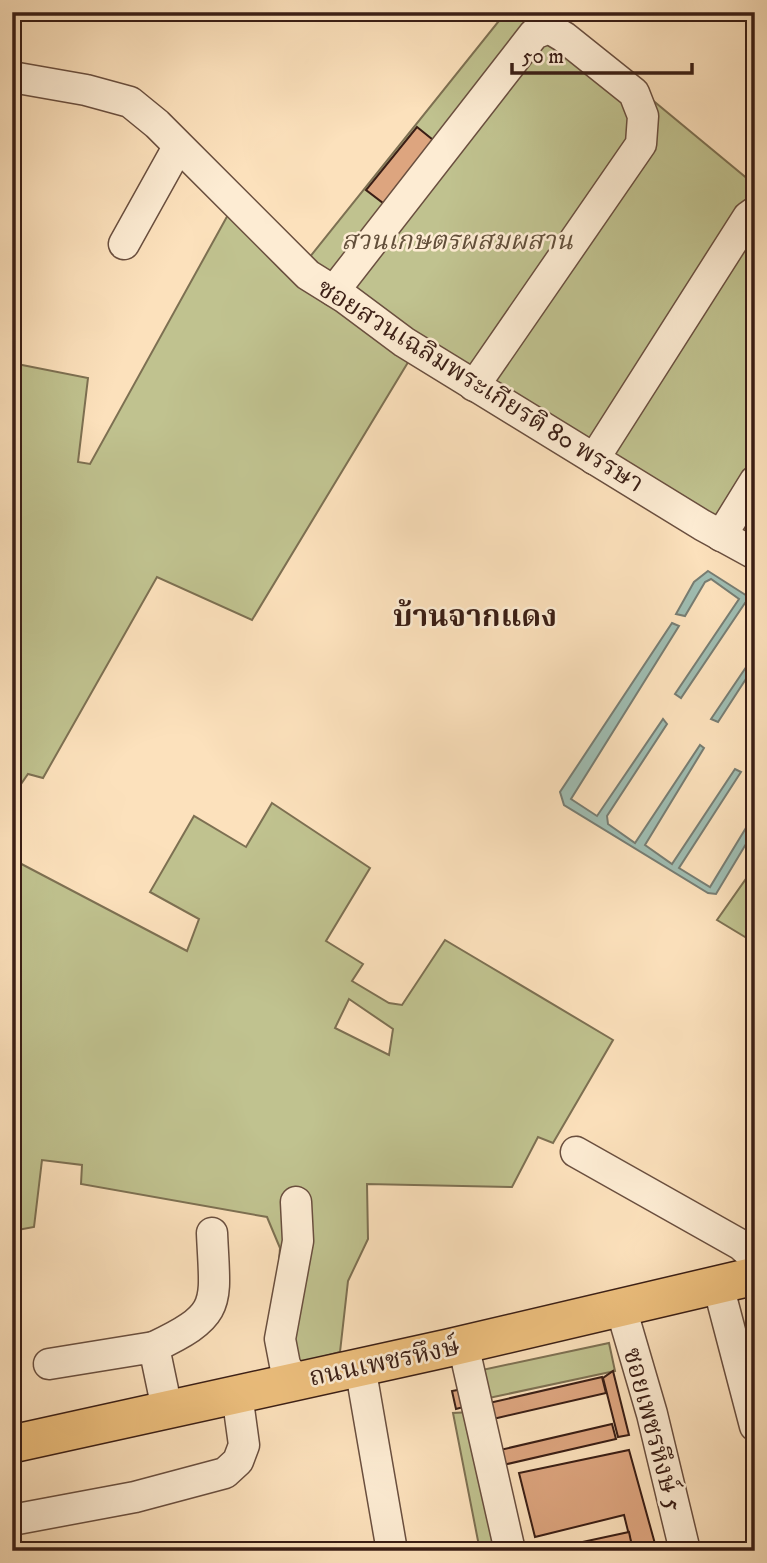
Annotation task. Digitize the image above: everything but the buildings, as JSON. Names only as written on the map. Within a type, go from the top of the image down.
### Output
[{"type":"main road","name":"ถนนเพชรหึงษ์","points":[[12,1444],[755,1276]]},
{"type":"street","points":[[334,291],[534,34],[549,28],[564,37],[634,93],[643,116],[640,144],[474,386]]},
{"type":"street","name":"ซอยสวนเฉลิมพระเกียรติ 80 พรรษา","points":[[12,77],[86,90],[130,102],[157,124],[308,275],[404,342],[474,386],[755,554]]},
{"type":"street","points":[[124,244],[178,147]]},
{"type":"street","points":[[594,459],[748,217],[755,212]]},
{"type":"street","points":[[722,536],[755,481]]},
{"type":"street","points":[[576,1152],[741,1245],[750,1253],[755,1264]]},
{"type":"street","points":[[295,1381],[285,1365],[280,1339],[298,1241],[296,1202]]},
{"type":"street","points":[[49,1364],[154,1347],[183,1333],[207,1313],[215,1295],[212,1233]]},
{"type":"street","points":[[719,1285],[755,1426]]},
{"type":"street","name":"ซอยเพชรหึงษ์ 5","points":[[621,1308],[652,1414],[685,1551]]},
{"type":"street","points":[[463,1344],[510,1551]]},
{"type":"street","points":[[154,1347],[167,1409]]},
{"type":"street","points":[[360,1366],[392,1551]]},
{"type":"street","points":[[12,1520],[135,1497],[225,1473],[238,1461],[244,1446],[237,1394]]},
{"type":"green space","name":"สวนเกษตรผสมผสาน","points":[[506,12],[546,12],[755,185],[755,543],[484,384],[309,258]]},
{"type":"green space","points":[[229,213],[282,271],[410,359],[252,620],[157,577],[43,778],[28,774],[12,797],[12,363],[88,378],[78,462],[90,464]]},
{"type":"green space","points":[[272,803],[370,868],[326,941],[363,964],[352,981],[389,1003],[402,1005],[445,940],[613,1040],[553,1143],[538,1137],[512,1187],[367,1184],[368,1239],[348,1281],[340,1352],[271,1371],[280,1248],[267,1217],[81,1184],[82,1165],[42,1160],[34,1227],[12,1231],[12,859],[187,951],[199,919],[150,892],[194,816],[246,847]],"holes":[[[349,999],[393,1029],[389,1055],[335,1028]]]},
{"type":"green space","points":[[755,866],[755,943],[717,920]]},
{"type":"green space","points":[[609,1343],[615,1371],[484,1399],[482,1370]]},
{"type":"green space","points":[[471,1412],[504,1551],[480,1551],[453,1413]]},
{"type":"water","points":[[708,571],[755,601],[755,608],[745,603],[681,698],[675,694],[739,599],[711,579],[705,582],[685,616],[676,614],[694,582]]},
{"type":"water","points":[[672,623],[679,626],[571,799],[597,816],[663,719],[667,724],[607,816],[608,824],[635,843],[700,745],[704,748],[645,845],[672,864],[735,769],[741,772],[679,868],[710,887],[755,813],[755,829],[716,894],[708,893],[564,805],[560,792]]},
{"type":"water","points":[[755,654],[755,665],[718,722],[711,719]]},
{"type":"district","name":"บ้านจากแดง","points":[[475,616]]}]
